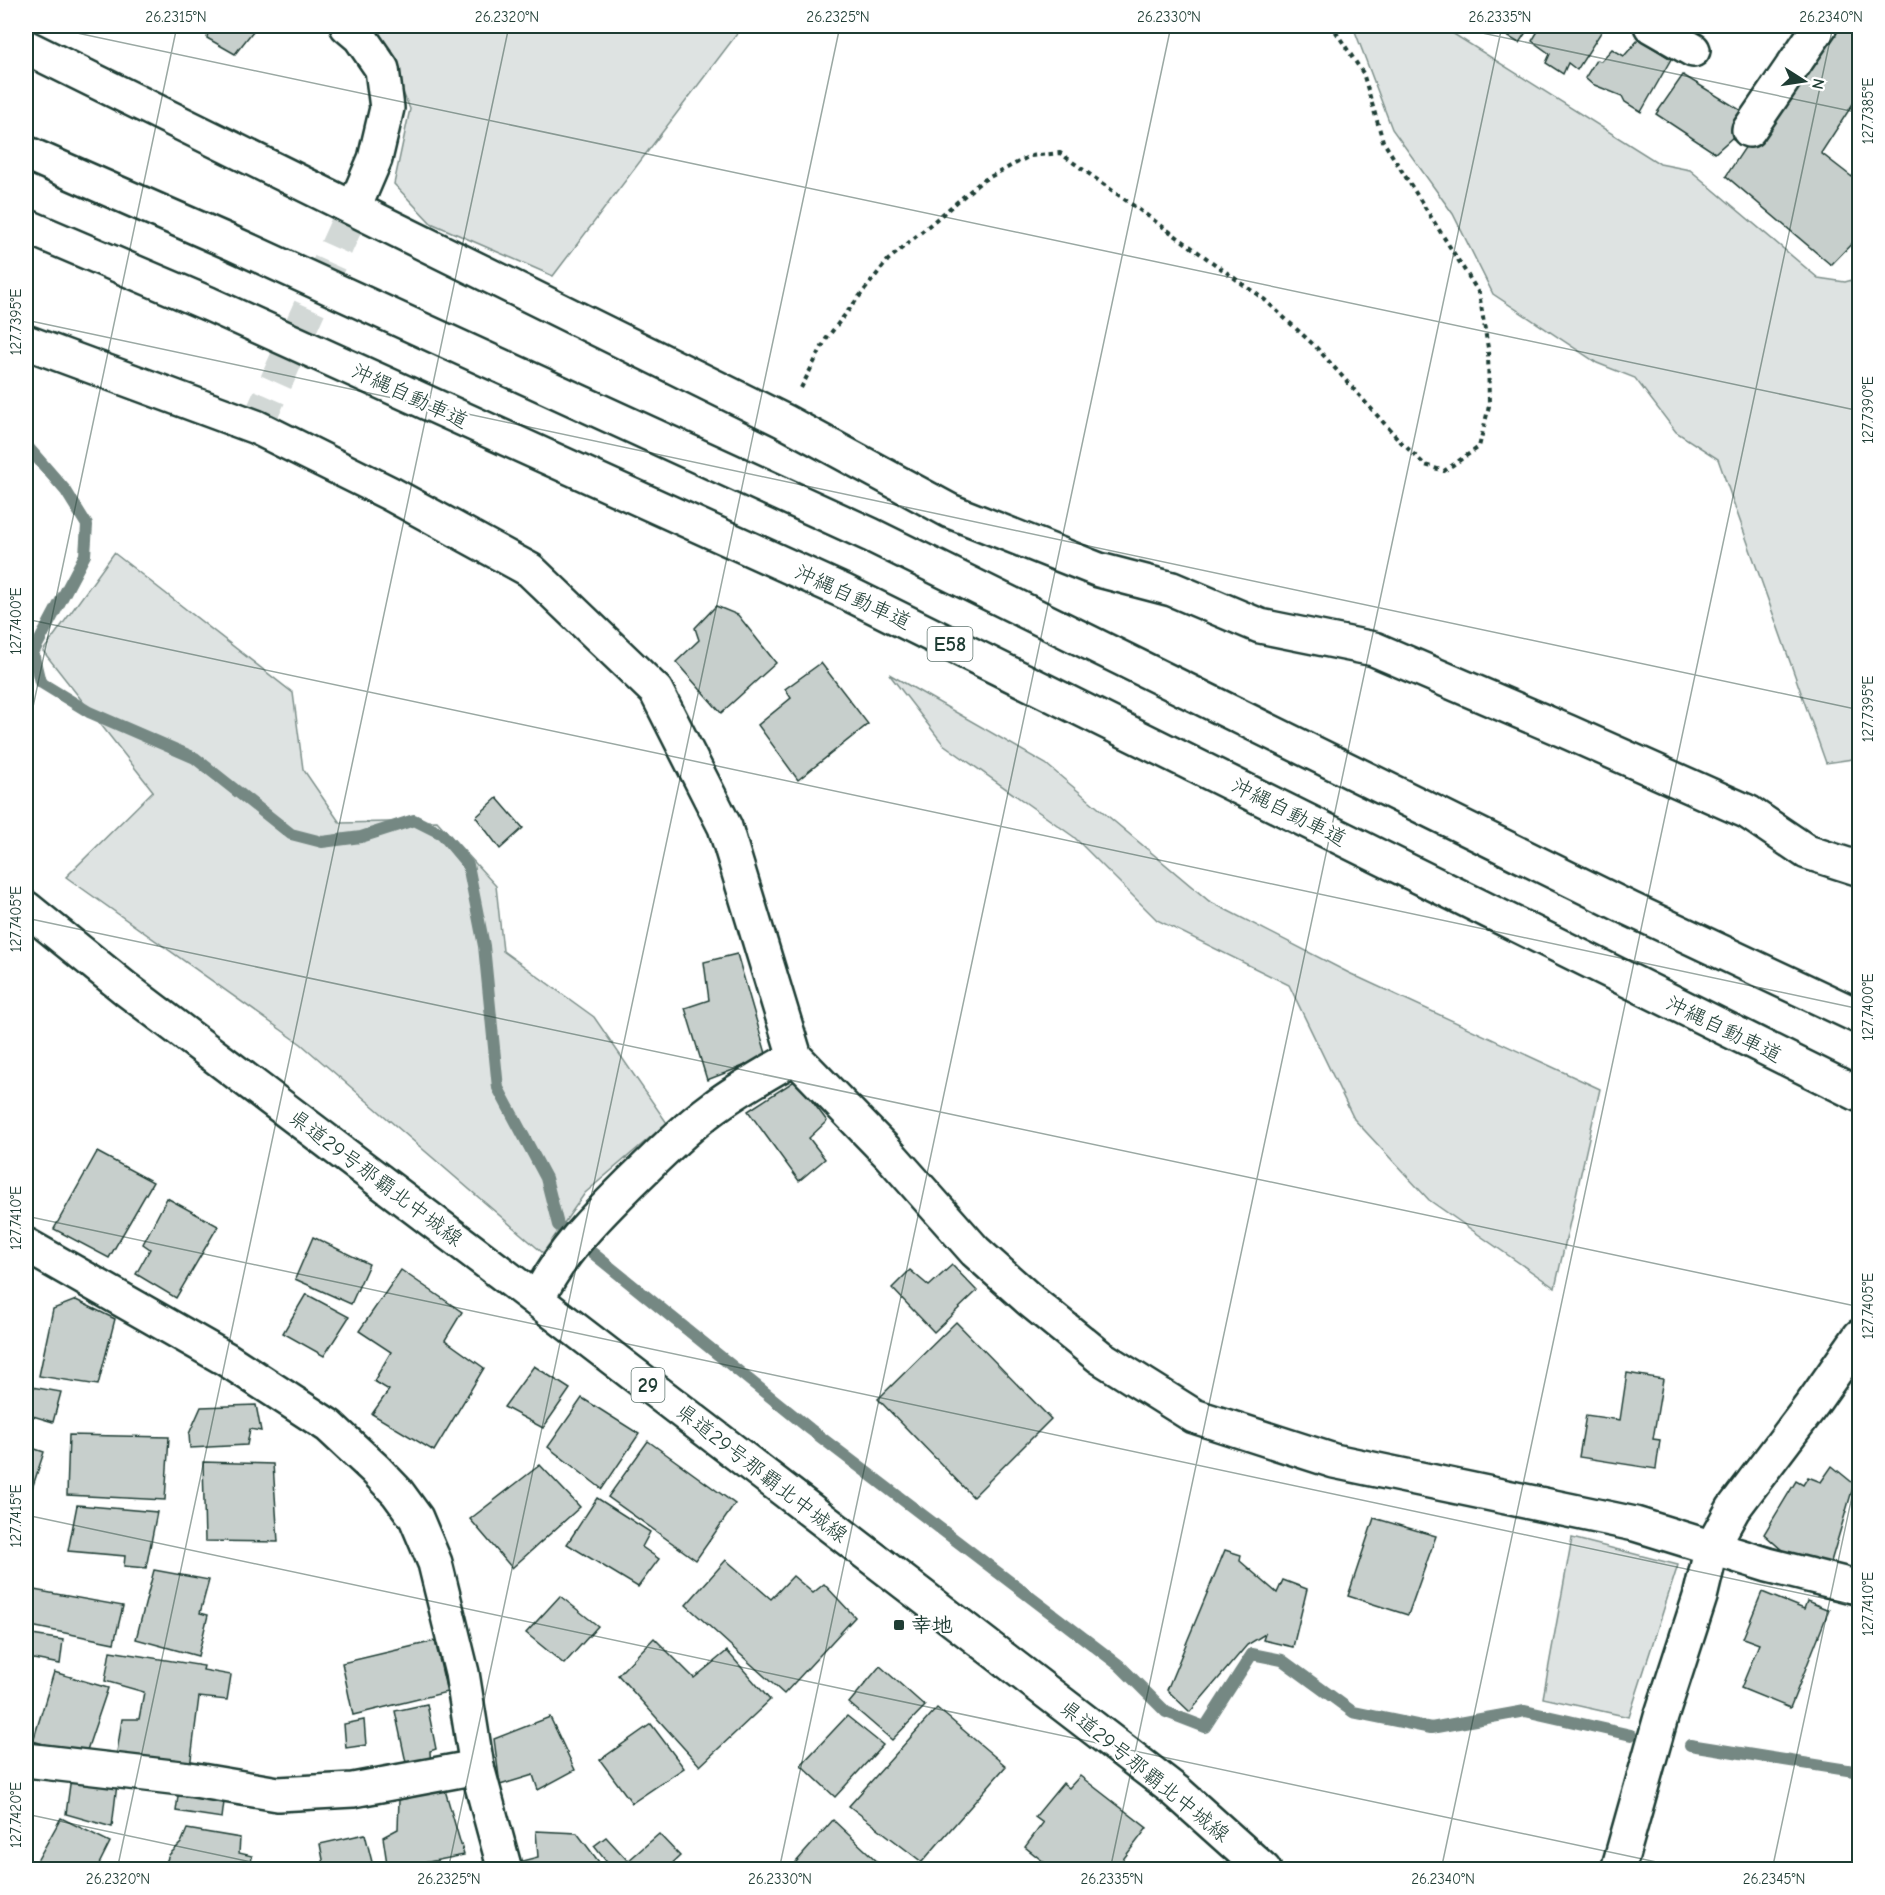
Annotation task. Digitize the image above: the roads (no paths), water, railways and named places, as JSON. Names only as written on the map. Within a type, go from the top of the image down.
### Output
[{"type":"main road","points":[[347,26],[360,37],[382,69],[387,108],[375,159],[354,208]]},
{"type":"main road","points":[[1651,26],[1693,50]]},
{"type":"main road","points":[[1749,130],[1820,26]]},
{"type":"main road","points":[[26,47],[784,421],[950,512],[1099,570],[1172,589],[1260,626],[1374,649],[1748,812],[1807,852],[1860,869]]},
{"type":"main road","points":[[26,153],[234,244],[871,535],[1629,909],[1860,1017]]},
{"type":"main road","name":"沖縄自動車道","points":[[26,226],[210,304],[843,591],[1860,1095]]},
{"type":"main road","points":[[26,342],[256,427],[391,494],[530,570],[656,691],[725,827],[795,1057],[889,1154],[983,1258],[1100,1357],[1194,1416],[1334,1461],[1635,1524],[1768,1564],[1860,1588]]},
{"type":"main road","name":"県道29号那覇北中城線","points":[[26,908],[126,989],[537,1300],[1177,1792],[1264,1869]]},
{"type":"main road","points":[[537,1300],[563,1255],[586,1226],[668,1147],[711,1109],[750,1082],[795,1057]]},
{"type":"main road","points":[[26,1245],[226,1359],[329,1426],[397,1492],[416,1518],[435,1563],[462,1673],[477,1767],[505,1869]]},
{"type":"main road","points":[[1618,1869],[1661,1717],[1700,1597],[1712,1547],[1733,1509],[1860,1336]]},
{"type":"main road","points":[[26,1760],[189,1779],[278,1794],[353,1791],[477,1767]]},
{"type":"waterway","points":[[26,445],[66,491],[87,525],[85,555],[33,653],[40,682],[89,712],[195,758],[291,834],[322,842],[361,837],[414,820],[442,834],[468,865],[484,946],[498,1088],[546,1178],[558,1225],[810,1429],[1119,1665],[1166,1712],[1205,1727],[1252,1654],[1282,1660],[1353,1712],[1431,1728],[1525,1711],[1631,1735]]},
{"type":"waterway","points":[[1690,1745],[1860,1772]]},
{"type":"tunnel","points":[[256,427],[354,208]]},
{"type":"place","name":"幸地","points":[[899,1625]]}]
